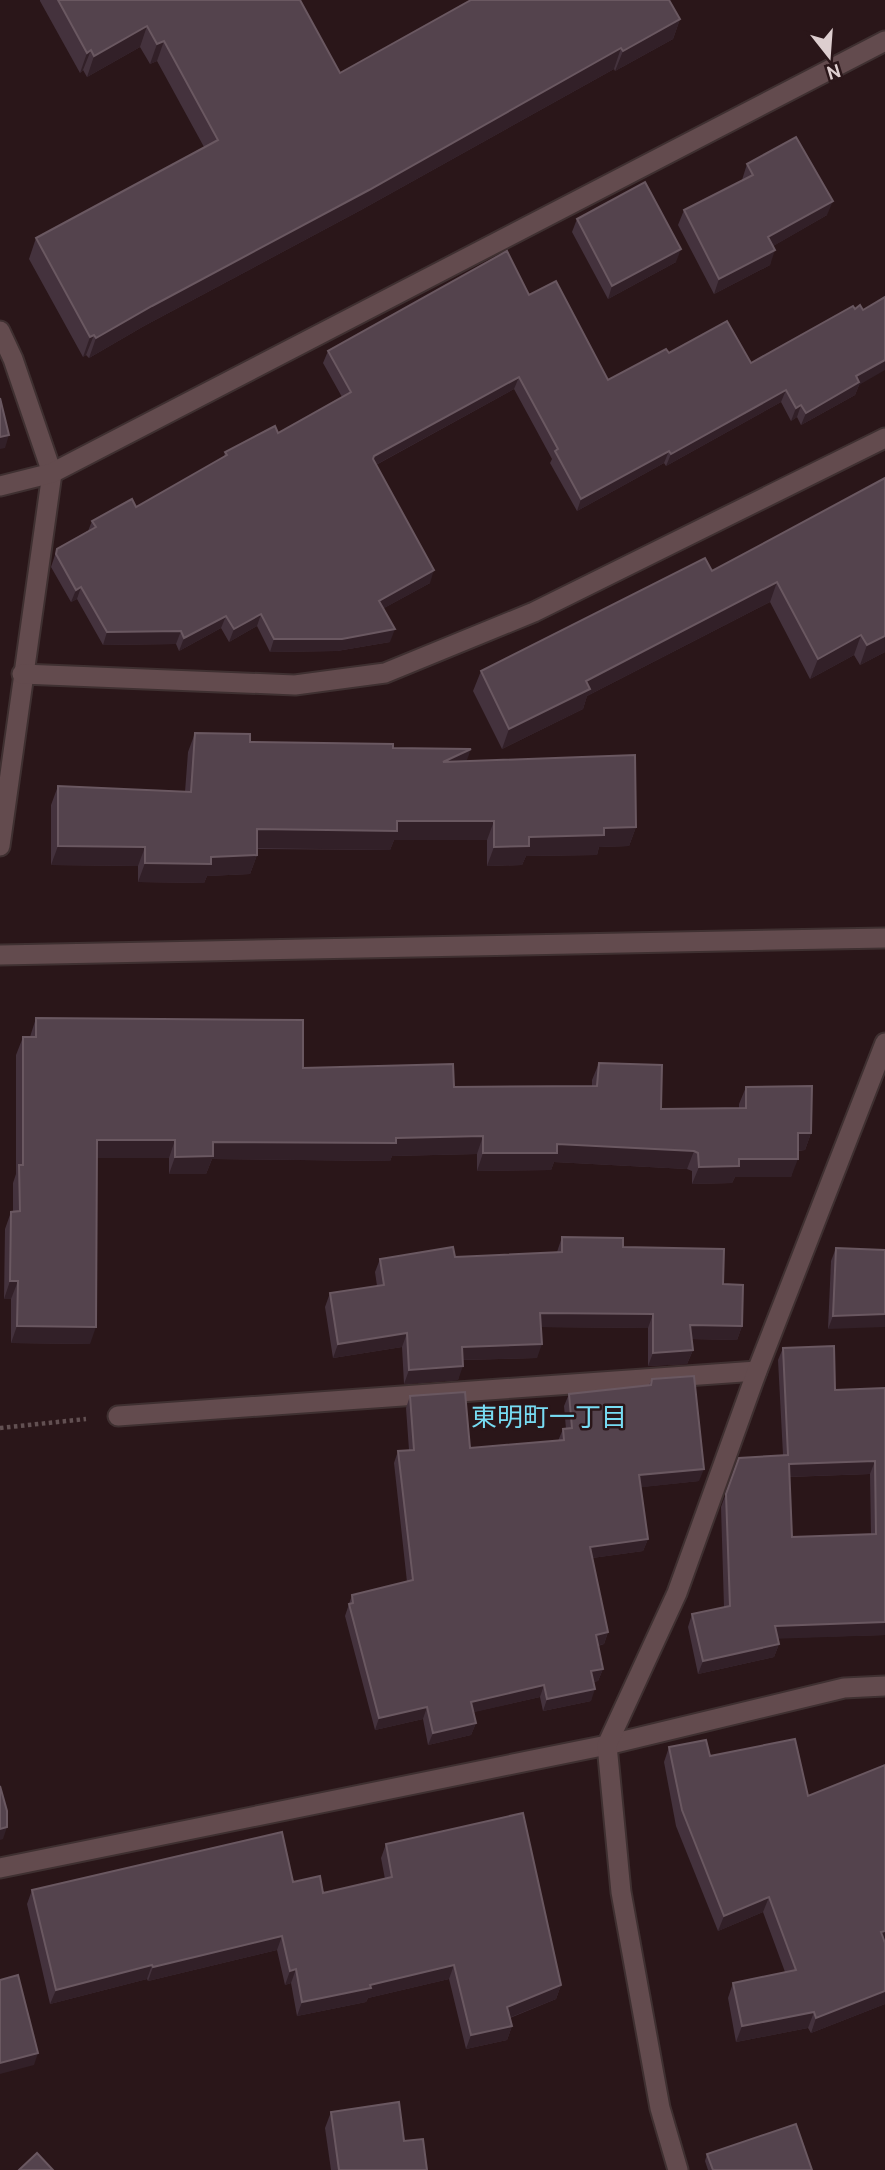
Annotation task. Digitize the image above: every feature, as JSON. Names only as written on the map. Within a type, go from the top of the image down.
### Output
[{"type":"street","points":[[0,486],[52,473],[885,41]]},
{"type":"street","points":[[0,331],[13,359],[52,473],[0,846]]},
{"type":"street","points":[[22,674],[295,685],[385,673],[534,612],[885,438]]},
{"type":"street","points":[[0,955],[885,937]]},
{"type":"street","points":[[678,2170],[660,2108],[621,1892],[607,1745],[677,1593],[757,1371],[885,1043]]},
{"type":"street","points":[[118,1416],[757,1371]]},
{"type":"street","points":[[0,1868],[607,1745],[844,1688],[885,1686]]},
{"type":"path","points":[[0,1428],[118,1416]]},
{"type":"building","points":[[58,0],[300,0],[340,73],[471,0],[669,0],[680,19],[623,51],[621,48],[369,190],[96,338],[94,335],[90,337],[36,238],[218,140],[164,41],[157,44],[147,26],[94,56],[91,50],[87,53]]},
{"type":"building","points":[[796,137],[833,201],[768,237],[775,250],[719,279],[684,210],[753,175],[747,164]]},
{"type":"building","points":[[645,182],[681,249],[612,286],[577,219]]},
{"type":"building","points":[[507,251],[529,295],[556,281],[608,380],[666,349],[669,353],[727,321],[751,363],[853,306],[855,309],[860,305],[863,310],[885,297],[885,360],[856,376],[859,382],[806,413],[801,405],[796,408],[786,390],[671,454],[669,451],[581,499],[555,451],[558,449],[519,377],[374,456],[373,459],[434,570],[379,601],[395,629],[342,639],[274,639],[261,614],[234,629],[226,616],[184,638],[181,631],[107,632],[81,587],[76,590],[56,554],[57,549],[96,527],[92,521],[132,499],[136,507],[227,455],[225,452],[275,426],[278,433],[351,392],[328,351]]},
{"type":"building","points":[[0,398],[9,435],[0,437]]},
{"type":"building","points":[[885,478],[885,636],[867,645],[861,635],[818,659],[777,582],[586,681],[590,689],[509,729],[481,671],[705,558],[712,571]]},
{"type":"building","points":[[195,733],[250,734],[250,742],[393,744],[393,748],[471,749],[443,762],[635,755],[636,827],[604,828],[604,835],[529,837],[529,846],[494,847],[494,821],[397,821],[397,831],[257,829],[257,855],[211,857],[211,864],[145,863],[145,847],[58,846],[58,786],[191,792]]},
{"type":"building","points":[[36,1018],[303,1020],[303,1068],[453,1064],[454,1087],[597,1086],[599,1063],[662,1065],[661,1109],[746,1108],[746,1087],[812,1086],[811,1133],[798,1133],[798,1159],[739,1159],[739,1166],[699,1167],[698,1153],[694,1151],[557,1144],[557,1153],[483,1153],[483,1136],[396,1138],[396,1143],[213,1142],[213,1156],[175,1157],[175,1140],[97,1140],[96,1327],[17,1326],[18,1281],[10,1281],[11,1212],[20,1211],[19,1165],[23,1165],[23,1037],[36,1037]]},
{"type":"building","points":[[562,1237],[623,1238],[623,1247],[724,1249],[723,1284],[743,1285],[742,1326],[690,1325],[693,1350],[653,1353],[653,1314],[540,1313],[542,1344],[462,1347],[463,1366],[409,1370],[407,1333],[338,1344],[330,1293],[384,1285],[380,1259],[453,1247],[455,1257],[562,1252]]},
{"type":"building","points":[[836,1248],[885,1250],[885,1314],[833,1316]]},
{"type":"building","points":[[834,1346],[835,1390],[885,1388],[885,1622],[775,1626],[779,1644],[703,1661],[692,1614],[730,1606],[726,1494],[739,1458],[788,1455],[783,1348]],"holes":[[[875,1461],[876,1534],[792,1537],[789,1464]]]},
{"type":"building","points":[[694,1376],[704,1469],[639,1475],[648,1539],[590,1547],[608,1632],[596,1635],[603,1669],[591,1671],[595,1689],[547,1699],[544,1685],[471,1702],[476,1723],[433,1733],[427,1707],[379,1718],[349,1604],[353,1603],[352,1595],[413,1580],[398,1451],[414,1450],[410,1396],[465,1392],[470,1448],[564,1440],[563,1429],[572,1428],[569,1394],[651,1385],[652,1379]]},
{"type":"building","points":[[795,1739],[808,1796],[885,1765],[885,1931],[881,1932],[885,1943],[885,1991],[816,2018],[814,2012],[742,2026],[733,1983],[796,1970],[769,1897],[724,1916],[682,1810],[669,1747],[706,1740],[710,1756]]},
{"type":"building","points":[[0,1786],[7,1811],[7,1827],[0,1829]]},
{"type":"building","points":[[523,1813],[561,1985],[507,2007],[512,2026],[471,2035],[454,1965],[370,1985],[371,1988],[302,2002],[296,1969],[290,1971],[282,1936],[56,1990],[32,1890],[282,1832],[293,1882],[320,1876],[323,1893],[392,1877],[386,1844]]},
{"type":"building","points":[[18,1975],[38,2053],[0,2063],[0,1980]]},
{"type":"building","points":[[399,2102],[404,2141],[423,2139],[427,2170],[339,2170],[331,2112]]},
{"type":"building","points":[[796,2124],[812,2170],[713,2170],[707,2154]]},
{"type":"building","points":[[37,2153],[53,2170],[19,2170]]},
{"type":"district","name":"東明町一丁目","points":[[549,1417]]}]
